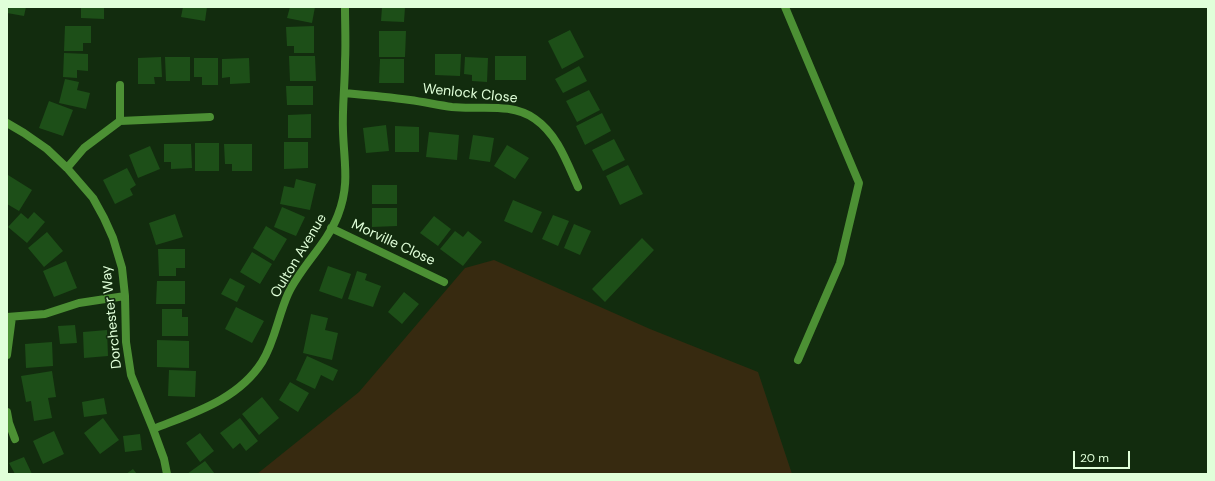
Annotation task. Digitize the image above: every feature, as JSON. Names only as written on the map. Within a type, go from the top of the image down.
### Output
[{"type":"street","name":"Oulton Avenue","points":[[153,429],[205,408],[234,392],[248,379],[262,362],[288,293],[338,216],[346,180],[343,132],[345,7]]},
{"type":"street","points":[[785,7],[859,183],[840,263],[798,360]]},
{"type":"street","points":[[120,85],[120,121]]},
{"type":"street","name":"Wenlock Close","points":[[344,93],[453,107],[514,109],[524,113],[534,118],[545,127],[553,137],[562,150],[578,187]]},
{"type":"street","points":[[67,168],[84,148],[120,121],[210,117]]},
{"type":"street","name":"Dorchester Way","points":[[7,123],[46,148],[67,168],[93,198],[104,218],[113,238],[122,268],[125,296],[126,342],[131,375],[164,459],[167,474]]},
{"type":"street","name":"Morville Close","points":[[331,228],[444,282]]},
{"type":"street","points":[[7,355],[10,317],[45,314],[79,302],[125,296]]},
{"type":"street","points":[[7,412],[9,423],[15,439]]},
{"type":"shaded area","points":[[494,260],[650,329],[758,372],[792,474],[257,474],[359,392],[465,268]]},
{"type":"building","points":[[9,7],[26,7],[24,16],[7,13]]},
{"type":"building","points":[[81,7],[104,7],[104,19],[81,18]]},
{"type":"building","points":[[183,7],[207,7],[205,21],[181,17]]},
{"type":"building","points":[[290,7],[315,7],[312,23],[287,18]]},
{"type":"building","points":[[382,7],[405,7],[404,22],[381,21]]},
{"type":"building","points":[[65,26],[91,26],[91,43],[83,43],[83,51],[64,51]]},
{"type":"building","points":[[314,26],[314,53],[294,53],[294,46],[287,46],[286,27]]},
{"type":"building","points":[[570,30],[584,57],[562,69],[548,41]]},
{"type":"building","points":[[379,31],[406,31],[405,57],[379,57]]},
{"type":"building","points":[[64,53],[88,54],[88,71],[77,70],[77,78],[63,77]]},
{"type":"building","points":[[435,54],[461,54],[460,76],[435,75]]},
{"type":"building","points":[[289,56],[315,56],[316,81],[290,81]]},
{"type":"building","points":[[495,56],[526,56],[526,80],[495,80]]},
{"type":"building","points":[[161,57],[162,77],[154,77],[155,84],[138,84],[138,58]]},
{"type":"building","points":[[165,57],[190,57],[190,81],[166,81]]},
{"type":"building","points":[[465,57],[488,58],[487,82],[472,81],[472,75],[464,74]]},
{"type":"building","points":[[194,58],[218,58],[218,85],[202,85],[202,77],[194,77]]},
{"type":"building","points":[[249,58],[250,83],[230,84],[230,77],[222,78],[222,59]]},
{"type":"building","points":[[380,59],[404,59],[404,83],[379,83]]},
{"type":"building","points":[[579,66],[587,81],[563,93],[555,79]]},
{"type":"building","points":[[65,79],[79,82],[77,90],[90,93],[86,109],[59,103]]},
{"type":"building","points":[[286,86],[313,86],[313,105],[287,105]]},
{"type":"building","points":[[589,90],[600,110],[577,122],[566,101]]},
{"type":"building","points":[[49,101],[73,110],[63,136],[39,128]]},
{"type":"building","points":[[602,113],[611,131],[585,145],[576,126]]},
{"type":"building","points":[[311,114],[311,138],[288,138],[288,115]]},
{"type":"building","points":[[386,125],[389,151],[366,153],[363,128]]},
{"type":"building","points":[[395,126],[419,127],[419,152],[395,152]]},
{"type":"building","points":[[429,132],[459,135],[457,160],[426,157]]},
{"type":"building","points":[[473,135],[494,138],[490,162],[469,159]]},
{"type":"building","points":[[614,139],[625,160],[603,171],[592,150]]},
{"type":"building","points":[[284,142],[308,142],[308,168],[284,169]]},
{"type":"building","points":[[195,143],[219,143],[219,171],[195,171]]},
{"type":"building","points":[[164,144],[191,144],[192,168],[171,169],[171,162],[164,162]]},
{"type":"building","points":[[224,144],[252,144],[252,171],[232,171],[232,164],[225,164]]},
{"type":"building","points":[[507,145],[529,158],[515,179],[494,166]]},
{"type":"building","points":[[150,146],[160,169],[138,178],[129,155]]},
{"type":"building","points":[[628,165],[643,194],[620,205],[606,176]]},
{"type":"building","points":[[127,168],[136,185],[130,189],[133,195],[115,204],[103,180]]},
{"type":"building","points":[[8,175],[32,190],[19,211],[7,204]]},
{"type":"building","points":[[296,179],[316,184],[310,210],[280,204],[284,186],[294,188]]},
{"type":"building","points":[[372,185],[397,185],[397,204],[372,204]]},
{"type":"building","points":[[513,200],[542,212],[532,233],[504,221]]},
{"type":"building","points":[[282,207],[305,217],[296,236],[274,227]]},
{"type":"building","points":[[372,208],[397,208],[397,226],[372,227]]},
{"type":"building","points":[[34,212],[45,222],[27,243],[8,227],[21,213],[28,219]]},
{"type":"building","points":[[175,214],[183,237],[156,245],[149,223]]},
{"type":"building","points":[[553,215],[569,221],[558,246],[542,239]]},
{"type":"building","points":[[434,216],[451,229],[438,246],[420,233]]},
{"type":"building","points":[[574,224],[591,231],[580,255],[564,248]]},
{"type":"building","points":[[266,226],[287,239],[274,261],[253,248]]},
{"type":"building","points":[[455,231],[463,237],[468,231],[482,242],[463,266],[440,249]]},
{"type":"building","points":[[47,232],[63,251],[44,267],[28,248]]},
{"type":"building","points":[[642,238],[654,250],[605,302],[592,289]]},
{"type":"building","points":[[158,249],[185,249],[185,268],[176,268],[176,276],[159,276]]},
{"type":"building","points":[[252,252],[272,264],[260,284],[240,272]]},
{"type":"building","points":[[66,261],[77,288],[54,297],[43,271]]},
{"type":"building","points":[[328,266],[351,274],[342,299],[319,291]]},
{"type":"building","points":[[357,271],[367,274],[365,280],[381,286],[373,307],[348,299]]},
{"type":"building","points":[[230,278],[245,286],[237,302],[221,294]]},
{"type":"building","points":[[157,281],[185,281],[185,304],[156,304]]},
{"type":"building","points":[[404,292],[419,304],[402,324],[388,312]]},
{"type":"building","points":[[236,307],[264,321],[252,343],[225,329]]},
{"type":"building","points":[[162,309],[182,309],[182,317],[188,317],[188,336],[162,336]]},
{"type":"building","points":[[311,314],[328,318],[325,330],[338,333],[332,360],[303,353]]},
{"type":"building","points":[[75,325],[77,343],[60,344],[58,326]]},
{"type":"building","points":[[107,330],[108,356],[84,358],[83,332]]},
{"type":"building","points":[[157,340],[189,341],[189,368],[157,367]]},
{"type":"building","points":[[52,342],[53,366],[26,368],[25,344]]},
{"type":"building","points":[[307,356],[338,370],[333,381],[321,375],[315,389],[296,380]]},
{"type":"building","points":[[169,370],[196,371],[195,397],[168,396]]},
{"type":"building","points":[[52,371],[56,397],[48,398],[52,418],[34,421],[31,401],[26,402],[21,376]]},
{"type":"building","points":[[290,382],[309,393],[298,412],[279,400]]},
{"type":"building","points":[[262,397],[279,418],[259,435],[242,414]]},
{"type":"building","points":[[104,398],[107,414],[84,417],[82,402]]},
{"type":"building","points":[[103,418],[119,440],[100,454],[84,433]]},
{"type":"building","points":[[240,418],[258,441],[246,451],[240,443],[233,449],[220,433]]},
{"type":"building","points":[[54,431],[64,454],[43,464],[33,441]]},
{"type":"building","points":[[200,433],[214,451],[200,462],[186,443]]},
{"type":"building","points":[[140,434],[142,450],[125,452],[123,436]]},
{"type":"building","points":[[24,457],[32,474],[15,474],[9,463]]},
{"type":"building","points":[[205,461],[215,474],[187,474]]},
{"type":"building","points":[[133,469],[137,474],[126,474]]}]
